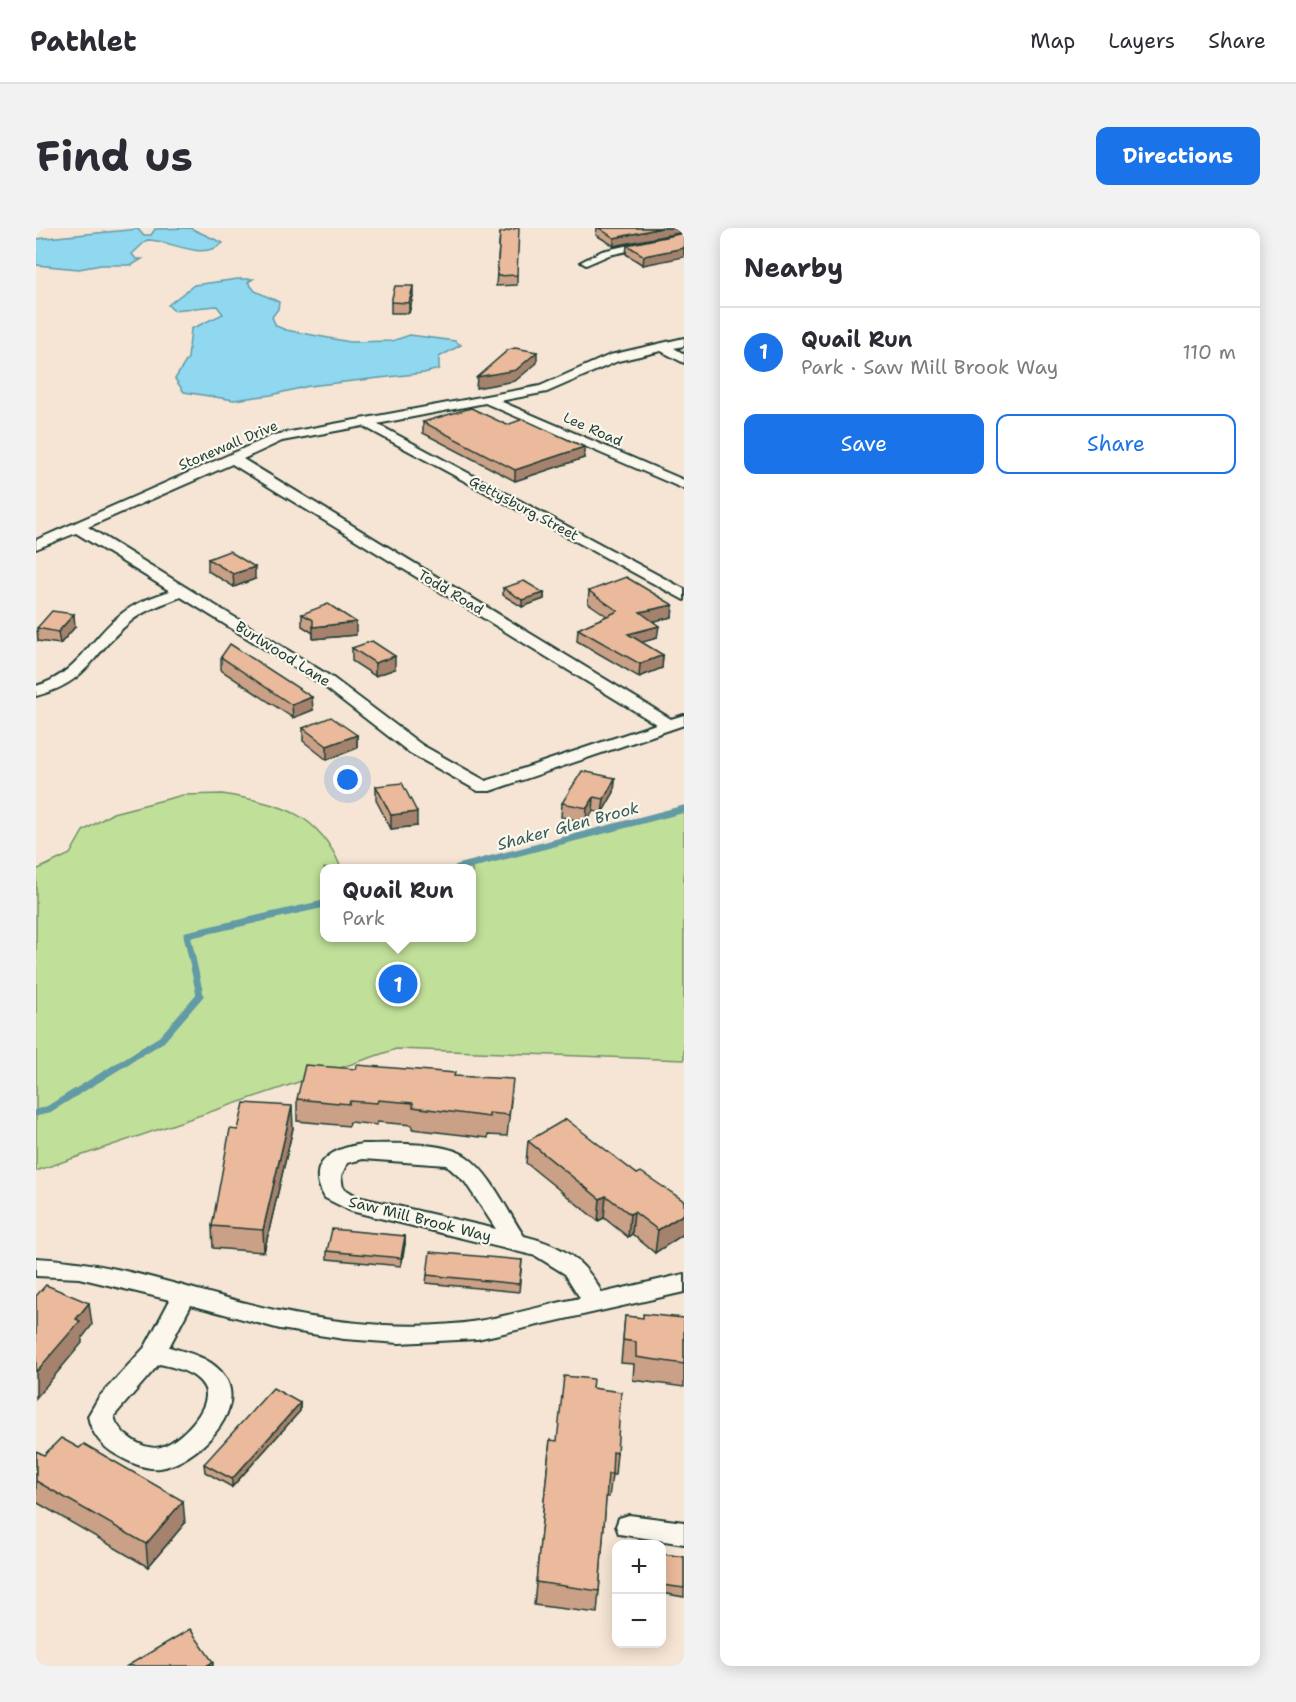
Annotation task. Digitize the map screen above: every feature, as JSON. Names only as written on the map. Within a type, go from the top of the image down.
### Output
[{"type":"street","points":[[586,262],[610,252],[684,236]]},
{"type":"street","name":"Stonewall Drive","points":[[36,545],[232,458],[290,435],[490,401],[548,388],[614,358],[684,342]]},
{"type":"street","points":[[662,346],[684,359]]},
{"type":"street","name":"Lee Road","points":[[490,401],[684,485]]},
{"type":"street","name":"Gettysburg Street","points":[[365,422],[684,595]]},
{"type":"street","name":"Todd Road","points":[[232,458],[677,723]]},
{"type":"street","name":"Burlwood Lane","points":[[77,527],[327,681],[416,748],[484,786],[677,723]]},
{"type":"street","points":[[36,692],[72,677],[127,617],[183,591]]},
{"type":"street","name":"Saw Mill Brook Way","points":[[516,1242],[466,1168],[454,1159],[436,1155],[354,1151],[339,1158],[331,1172],[333,1192],[351,1203],[549,1251],[569,1262],[585,1283],[596,1303]]},
{"type":"street","points":[[36,1267],[93,1271],[297,1323],[399,1334],[477,1330],[684,1283]]},
{"type":"street","points":[[154,1353],[194,1365],[210,1377],[218,1391],[217,1408],[211,1418],[180,1450],[163,1458],[146,1457],[113,1439],[102,1420],[102,1412],[154,1353],[184,1295]]},
{"type":"street","points":[[629,1526],[684,1533]]},
{"type":"green space","points":[[222,794],[261,802],[294,813],[321,833],[339,864],[320,864],[320,942],[476,942],[475,864],[684,811],[684,1060],[396,1049],[36,1171],[36,870],[70,854],[83,831],[113,813],[183,795]]},
{"type":"water","points":[[190,228],[223,243],[205,251],[147,240],[132,254],[136,259],[142,259],[132,265],[101,265],[79,269],[36,265],[36,239],[138,229],[143,235],[151,235],[155,229]]},
{"type":"water","points":[[253,279],[248,282],[255,291],[279,302],[278,309],[272,317],[276,326],[286,330],[350,342],[392,341],[410,335],[455,341],[461,345],[439,357],[439,369],[424,373],[309,386],[271,395],[234,400],[184,392],[175,379],[188,358],[191,329],[223,314],[217,306],[173,310],[168,305],[194,285]]},
{"type":"building","points":[[519,228],[517,275],[497,276],[500,233]]},
{"type":"building","points":[[599,228],[661,228],[614,238]]},
{"type":"building","points":[[684,233],[684,248],[644,256],[627,245]]},
{"type":"building","points":[[395,286],[413,286],[409,303],[391,302]]},
{"type":"building","points":[[515,348],[537,352],[516,370],[477,377],[508,350]]},
{"type":"building","points":[[471,408],[507,425],[523,419],[584,447],[515,470],[423,422]]},
{"type":"building","points":[[229,551],[255,567],[233,574],[208,559]]},
{"type":"building","points":[[626,577],[673,605],[640,612],[659,626],[628,634],[663,655],[640,664],[578,629],[618,611],[589,591]]},
{"type":"building","points":[[524,581],[544,593],[522,600],[503,588]]},
{"type":"building","points":[[328,604],[356,622],[313,627],[313,620],[302,614]]},
{"type":"building","points":[[52,611],[74,614],[58,632],[37,628]]},
{"type":"building","points":[[372,641],[395,656],[375,663],[352,648]]},
{"type":"building","points":[[230,644],[312,697],[292,705],[221,657]]},
{"type":"building","points":[[331,717],[357,735],[327,746],[303,728]]},
{"type":"building","points":[[582,771],[615,778],[604,799],[594,797],[587,808],[562,803]]},
{"type":"building","points":[[402,783],[417,812],[391,815],[376,786]]},
{"type":"building","points":[[305,1065],[356,1069],[357,1065],[455,1073],[454,1076],[513,1079],[509,1115],[489,1113],[489,1117],[413,1107],[413,1103],[378,1100],[377,1103],[350,1101],[349,1104],[297,1099]]},
{"type":"building","points":[[244,1103],[292,1106],[263,1230],[212,1226],[230,1129],[238,1130]]},
{"type":"building","points":[[566,1119],[637,1174],[641,1172],[684,1201],[684,1214],[658,1230],[634,1212],[630,1214],[606,1196],[600,1199],[528,1141]]},
{"type":"building","points":[[332,1229],[405,1236],[401,1258],[327,1251]]},
{"type":"building","points":[[430,1252],[522,1260],[519,1284],[427,1275]]},
{"type":"building","points":[[46,1285],[89,1303],[76,1319],[80,1321],[36,1372],[36,1296]]},
{"type":"building","points":[[643,1314],[684,1318],[684,1364],[636,1357],[636,1342],[623,1340],[625,1316],[643,1318]]},
{"type":"building","points":[[564,1376],[593,1379],[592,1388],[621,1392],[617,1453],[613,1452],[612,1474],[608,1474],[599,1591],[536,1582],[550,1440],[557,1441]]},
{"type":"building","points":[[273,1388],[300,1403],[232,1479],[204,1464]]},
{"type":"building","points":[[61,1438],[79,1448],[84,1444],[183,1501],[146,1544],[36,1481],[36,1451],[44,1455]]},
{"type":"building","points":[[666,1555],[684,1557],[684,1588],[666,1586]]},
{"type":"building","points":[[190,1629],[213,1662],[206,1666],[127,1666]]},
{"type":"waterway","name":"Shaker Glen Brook","points":[[473,864],[684,809]]},
{"type":"waterway","name":"Shaker Glen Brook","points":[[36,1113],[49,1109],[162,1039],[200,995],[187,935],[320,905]]},
{"type":"place","name":"Quail Run","points":[[398,984]]}]
